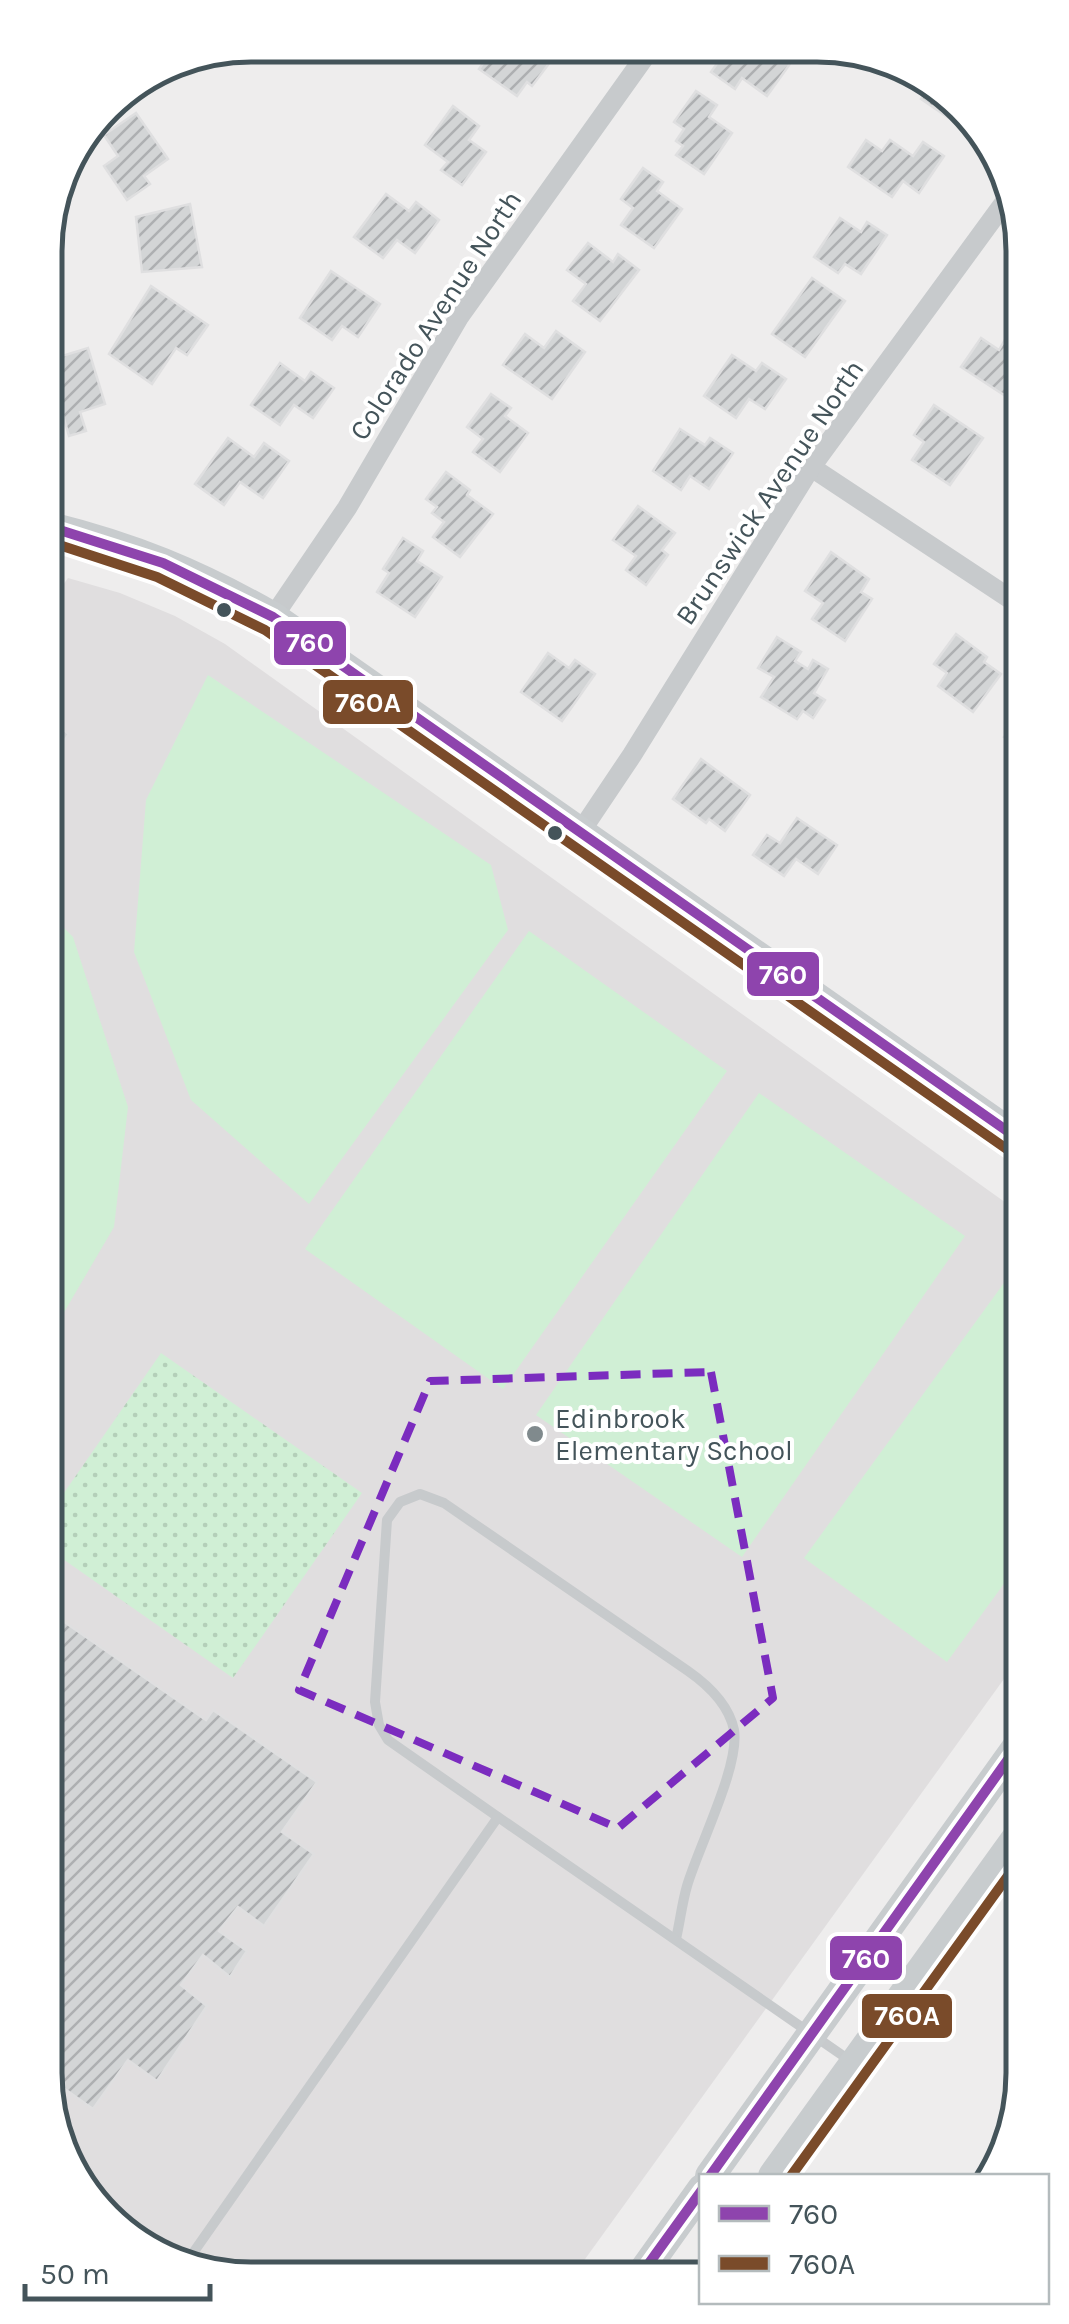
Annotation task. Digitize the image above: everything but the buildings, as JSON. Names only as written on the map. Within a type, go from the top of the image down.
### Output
[{"type":"street","name":"Colorado Avenue North","points":[[273,617],[346,508],[459,317],[638,62]]},
{"type":"street","name":"Brunswick Avenue North","points":[[581,830],[812,467],[1001,207]]},
{"type":"street","points":[[812,467],[1006,596]]},
{"type":"street","points":[[63,530],[167,562],[273,617],[1006,1130]]},
{"type":"street","points":[[711,2174],[1006,1762]]},
{"type":"street","points":[[775,2174],[1006,1851]]},
{"type":"street","points":[[650,2262],[699,2193]]},
{"type":"lane","points":[[676,1939],[686,1888],[733,1757],[734,1732],[726,1708],[688,1670],[444,1503],[420,1494],[400,1502],[387,1520],[375,1702],[379,1725],[388,1740],[854,2063]]},
{"type":"lane","points":[[194,2252],[498,1817]]},
{"type":"highlighted area","points":[[711,1372],[773,1698],[618,1828],[299,1690],[430,1381]]},
{"type":"shaded area","name":"Edinbrook Elementary School","points":[[68,578],[120,593],[175,616],[225,644],[1006,1203],[1006,1676],[583,2262],[251,2262],[214,2258],[168,2242],[127,2215],[94,2178],[69,2122],[62,2073],[63,585]]},
{"type":"green space","points":[[208,675],[491,865],[508,930],[309,1204],[191,1100],[134,952],[146,800]]},
{"type":"green space","points":[[63,927],[73,937],[128,1107],[114,1227],[62,1315]]},
{"type":"green space","points":[[529,931],[727,1071],[503,1389],[305,1249]]},
{"type":"green space","points":[[759,1093],[965,1236],[742,1557],[536,1415]]},
{"type":"green space","points":[[1006,1280],[1006,1581],[947,1662],[804,1558]]},
{"type":"green space","points":[[161,1353],[362,1493],[233,1678],[62,1559],[62,1495]]},
{"type":"transit line","name":"760","points":[[63,531],[163,563],[273,617],[1006,1130]]},
{"type":"transit line","name":"760A","points":[[63,546],[157,577],[265,630],[1006,1149]]},
{"type":"transit line","name":"760","points":[[711,2174],[1006,1762]]},
{"type":"transit line","name":"760A","points":[[792,2174],[1006,1879]]},
{"type":"transit line","name":"760","points":[[650,2262],[699,2194]]},
{"type":"place","name":"Edinbrook Elementary School","points":[[535,1434]]}]
